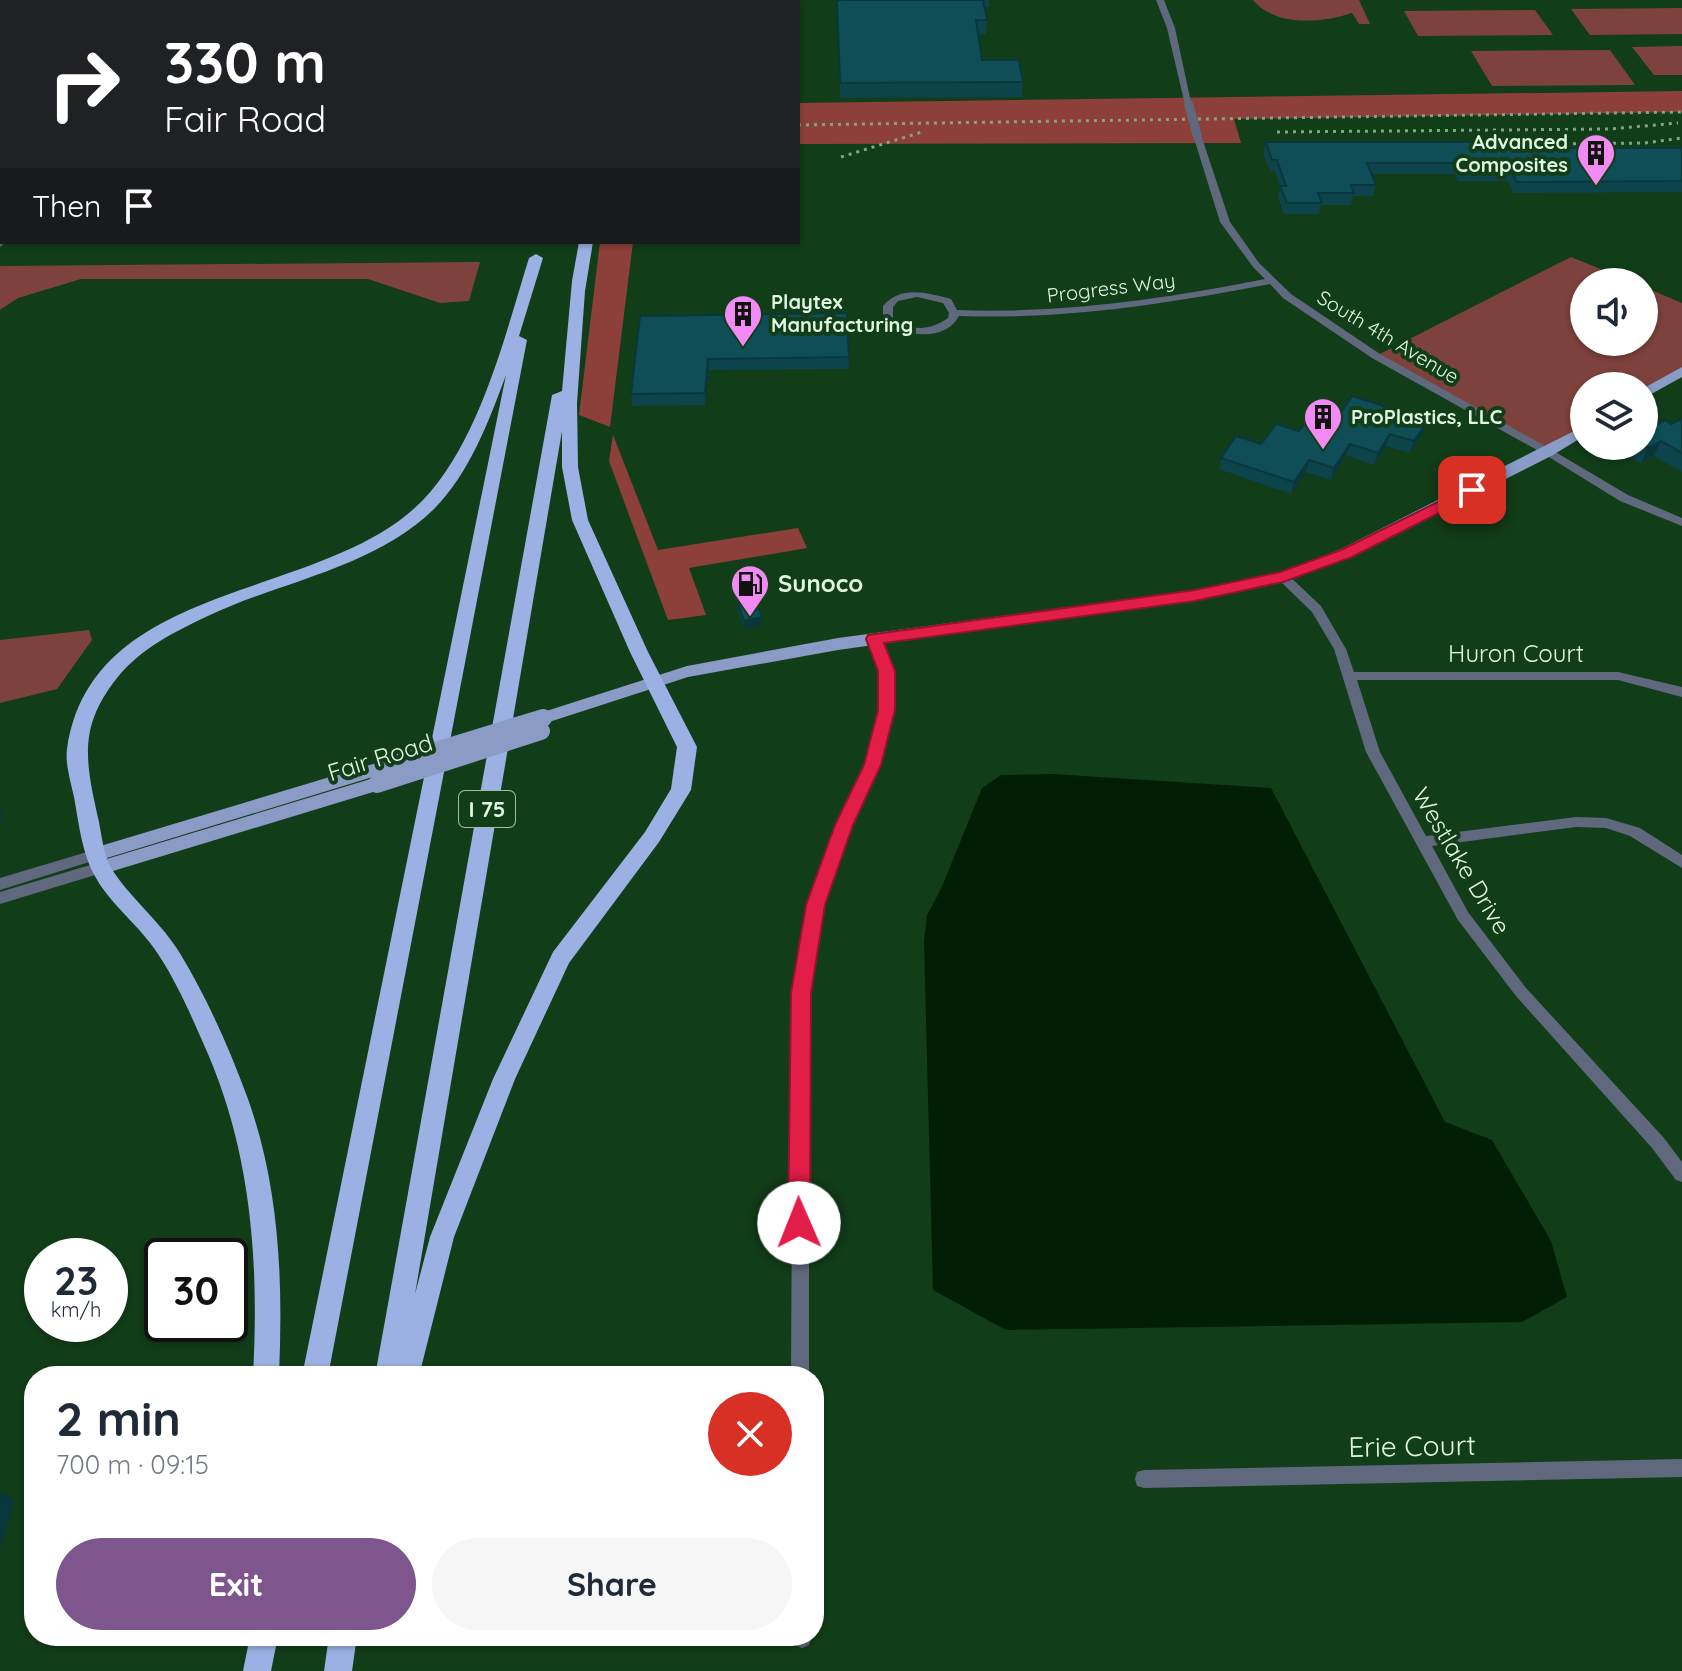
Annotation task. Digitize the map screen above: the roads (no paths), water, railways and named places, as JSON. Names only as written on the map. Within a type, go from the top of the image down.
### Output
[{"type":"highway","name":"I 75","points":[[390,1366],[586,244]]},
{"type":"highway","name":"I 75","points":[[317,1366],[537,250]]},
{"type":"highway","points":[[267,1366],[271,1297],[266,1213],[253,1150],[237,1094],[199,1008],[159,938],[99,861],[76,753],[87,702],[107,675],[138,646],[158,633],[204,611],[316,568],[386,535],[425,508],[448,482],[477,424],[514,329],[537,250]]},
{"type":"highway","points":[[409,1366],[442,1237],[504,1079],[561,958],[652,837],[681,790],[687,747],[580,520],[570,467],[569,403],[579,281]]},
{"type":"highway","points":[[247,1671],[249,1646]]},
{"type":"highway","points":[[257,1671],[262,1646]]},
{"type":"highway","points":[[338,1671],[342,1646]]},
{"type":"main road","points":[[1658,386],[1682,371]]},
{"type":"main road","name":"Fair Road","points":[[99,861],[542,724],[657,687],[687,672],[874,639],[1195,595],[1283,577],[1346,553],[1570,439]]},
{"type":"street","name":"South 4th Avenue","points":[[1160,0],[1171,28],[1197,135],[1225,222],[1271,281],[1348,339],[1624,498],[1682,522]]},
{"type":"street","name":"Progress Way","points":[[954,313],[1042,315],[1146,305],[1271,281]]},
{"type":"street","points":[[917,294],[947,301],[954,313],[946,325],[924,331],[901,328],[888,318],[886,312],[895,299],[917,294]]},
{"type":"street","name":"Westlake Drive","points":[[1283,577],[1317,609],[1340,649],[1373,752],[1463,916],[1521,992],[1658,1143],[1682,1175]]},
{"type":"street","points":[[800,1366],[798,1131],[801,993],[816,905],[844,825],[872,765],[886,710],[886,671],[874,639]]},
{"type":"street","name":"Huron Court","points":[[1348,676],[1618,676],[1682,692]]},
{"type":"street","points":[[1422,842],[1576,822],[1606,823],[1635,832],[1682,862]]},
{"type":"street","name":"Fair Road","points":[[0,884],[99,861]]},
{"type":"street","name":"Fair Road","points":[[0,898],[99,861]]},
{"type":"street","name":"Erie Court","points":[[1144,1479],[1682,1468]]},
{"type":"railway","points":[[800,125],[1682,112]]},
{"type":"railway","points":[[1277,132],[1610,129],[1678,123]]},
{"type":"railway","points":[[841,157],[925,131]]},
{"type":"railway","points":[[1469,145],[1645,143],[1682,138]]},
{"type":"place","name":"Advanced Composites","points":[[1596,187]]},
{"type":"place","name":"Playtex Manufacturing","points":[[743,348]]},
{"type":"place","name":"ProPlastics, LLC","points":[[1323,451]]},
{"type":"place","name":"Sunoco","points":[[750,618]]}]
